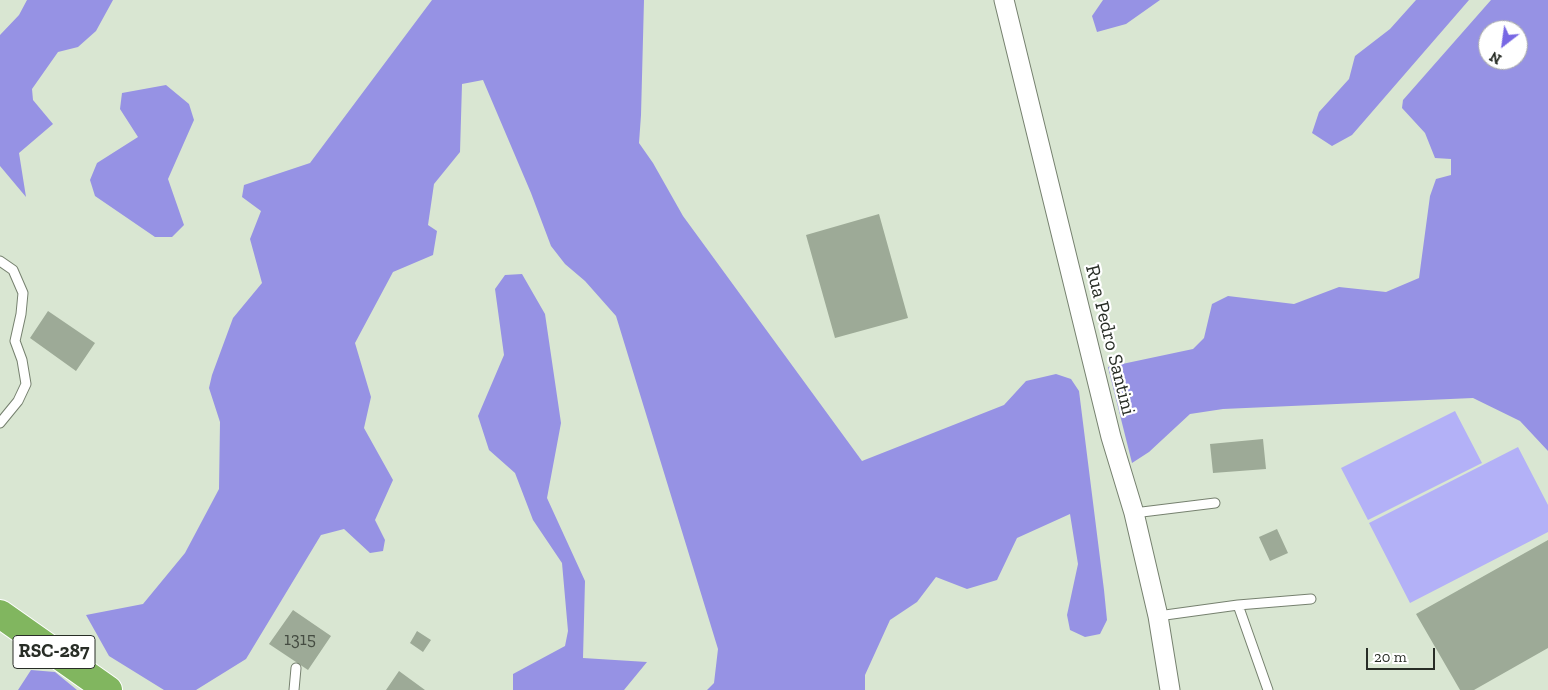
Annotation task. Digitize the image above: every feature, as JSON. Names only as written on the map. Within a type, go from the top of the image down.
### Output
[{"type":"highway","name":"RSC-287","points":[[0,614],[108,690]]},
{"type":"street","name":"Rua Pedro Santini","points":[[1004,0],[1111,437],[1134,513],[1158,616],[1170,690]]},
{"type":"lane","points":[[0,261],[13,270],[23,293],[21,314],[14,341],[22,360],[26,384],[18,401],[0,423]]},
{"type":"lane","points":[[1134,513],[1215,503]]},
{"type":"lane","points":[[1158,616],[1238,605],[1311,599]]},
{"type":"lane","points":[[1238,605],[1268,690]]},
{"type":"lane","points":[[294,690],[296,668]]},
{"type":"shaded area","points":[[27,0],[113,0],[96,31],[78,47],[58,52],[32,89],[33,100],[53,124],[19,153],[26,197],[0,166],[0,35],[19,15]]},
{"type":"shaded area","points":[[432,0],[644,0],[639,143],[653,163],[683,216],[862,461],[1004,405],[1026,381],[1056,374],[1071,379],[1079,391],[1104,590],[1107,620],[1100,634],[1085,637],[1070,630],[1067,615],[1078,564],[1070,514],[1017,538],[997,580],[967,589],[936,577],[917,602],[890,620],[865,675],[865,690],[707,690],[714,683],[718,649],[616,316],[585,281],[565,264],[551,246],[531,193],[483,80],[462,84],[460,152],[434,184],[428,225],[437,231],[433,255],[393,272],[355,343],[371,397],[364,428],[393,480],[375,520],[385,540],[383,551],[370,553],[344,529],[321,535],[246,659],[196,690],[164,690],[109,656],[86,615],[143,604],[185,553],[219,489],[220,422],[209,388],[233,318],[262,283],[250,239],[261,211],[242,197],[244,185],[310,163]]},
{"type":"shaded area","points":[[1103,0],[1160,0],[1126,24],[1097,32],[1092,16]]},
{"type":"shaded area","points":[[1416,0],[1469,0],[1352,135],[1332,146],[1312,133],[1319,112],[1349,79],[1355,56],[1390,29]]},
{"type":"shaded area","points":[[1491,0],[1548,0],[1548,451],[1520,421],[1473,398],[1223,409],[1190,414],[1149,452],[1132,463],[1108,367],[1193,349],[1204,338],[1212,304],[1228,296],[1294,304],[1339,287],[1386,292],[1419,278],[1430,196],[1436,179],[1451,175],[1451,159],[1435,158],[1425,133],[1402,108],[1403,100]]},
{"type":"shaded area","points":[[166,85],[189,104],[194,120],[168,179],[184,225],[172,237],[155,237],[95,196],[90,180],[97,163],[138,137],[120,109],[122,93]]},
{"type":"shaded area","points":[[522,274],[545,314],[561,423],[547,498],[585,581],[583,658],[647,662],[624,690],[513,690],[513,674],[565,646],[568,631],[562,563],[533,520],[515,473],[489,450],[478,416],[504,355],[495,289],[505,275]]},
{"type":"shaded area","points":[[1455,411],[1482,463],[1368,520],[1341,468]]},
{"type":"shaded area","points":[[1518,447],[1548,505],[1548,532],[1410,603],[1369,523]]},
{"type":"shaded area","points":[[31,670],[55,672],[77,690],[18,690]]},
{"type":"building","points":[[879,214],[908,318],[835,338],[806,235]]},
{"type":"building","points":[[48,311],[95,343],[76,371],[30,338]]},
{"type":"building","points":[[1263,439],[1266,469],[1213,473],[1210,444]]},
{"type":"building","points":[[1277,529],[1288,553],[1270,561],[1259,537]]},
{"type":"building","points":[[1548,540],[1548,648],[1474,690],[1460,690],[1416,614]]},
{"type":"building","points":[[293,610],[331,636],[308,670],[269,644]]},
{"type":"building","points":[[417,631],[431,640],[423,652],[410,643]]},
{"type":"building","points":[[399,671],[425,690],[386,690]]}]
